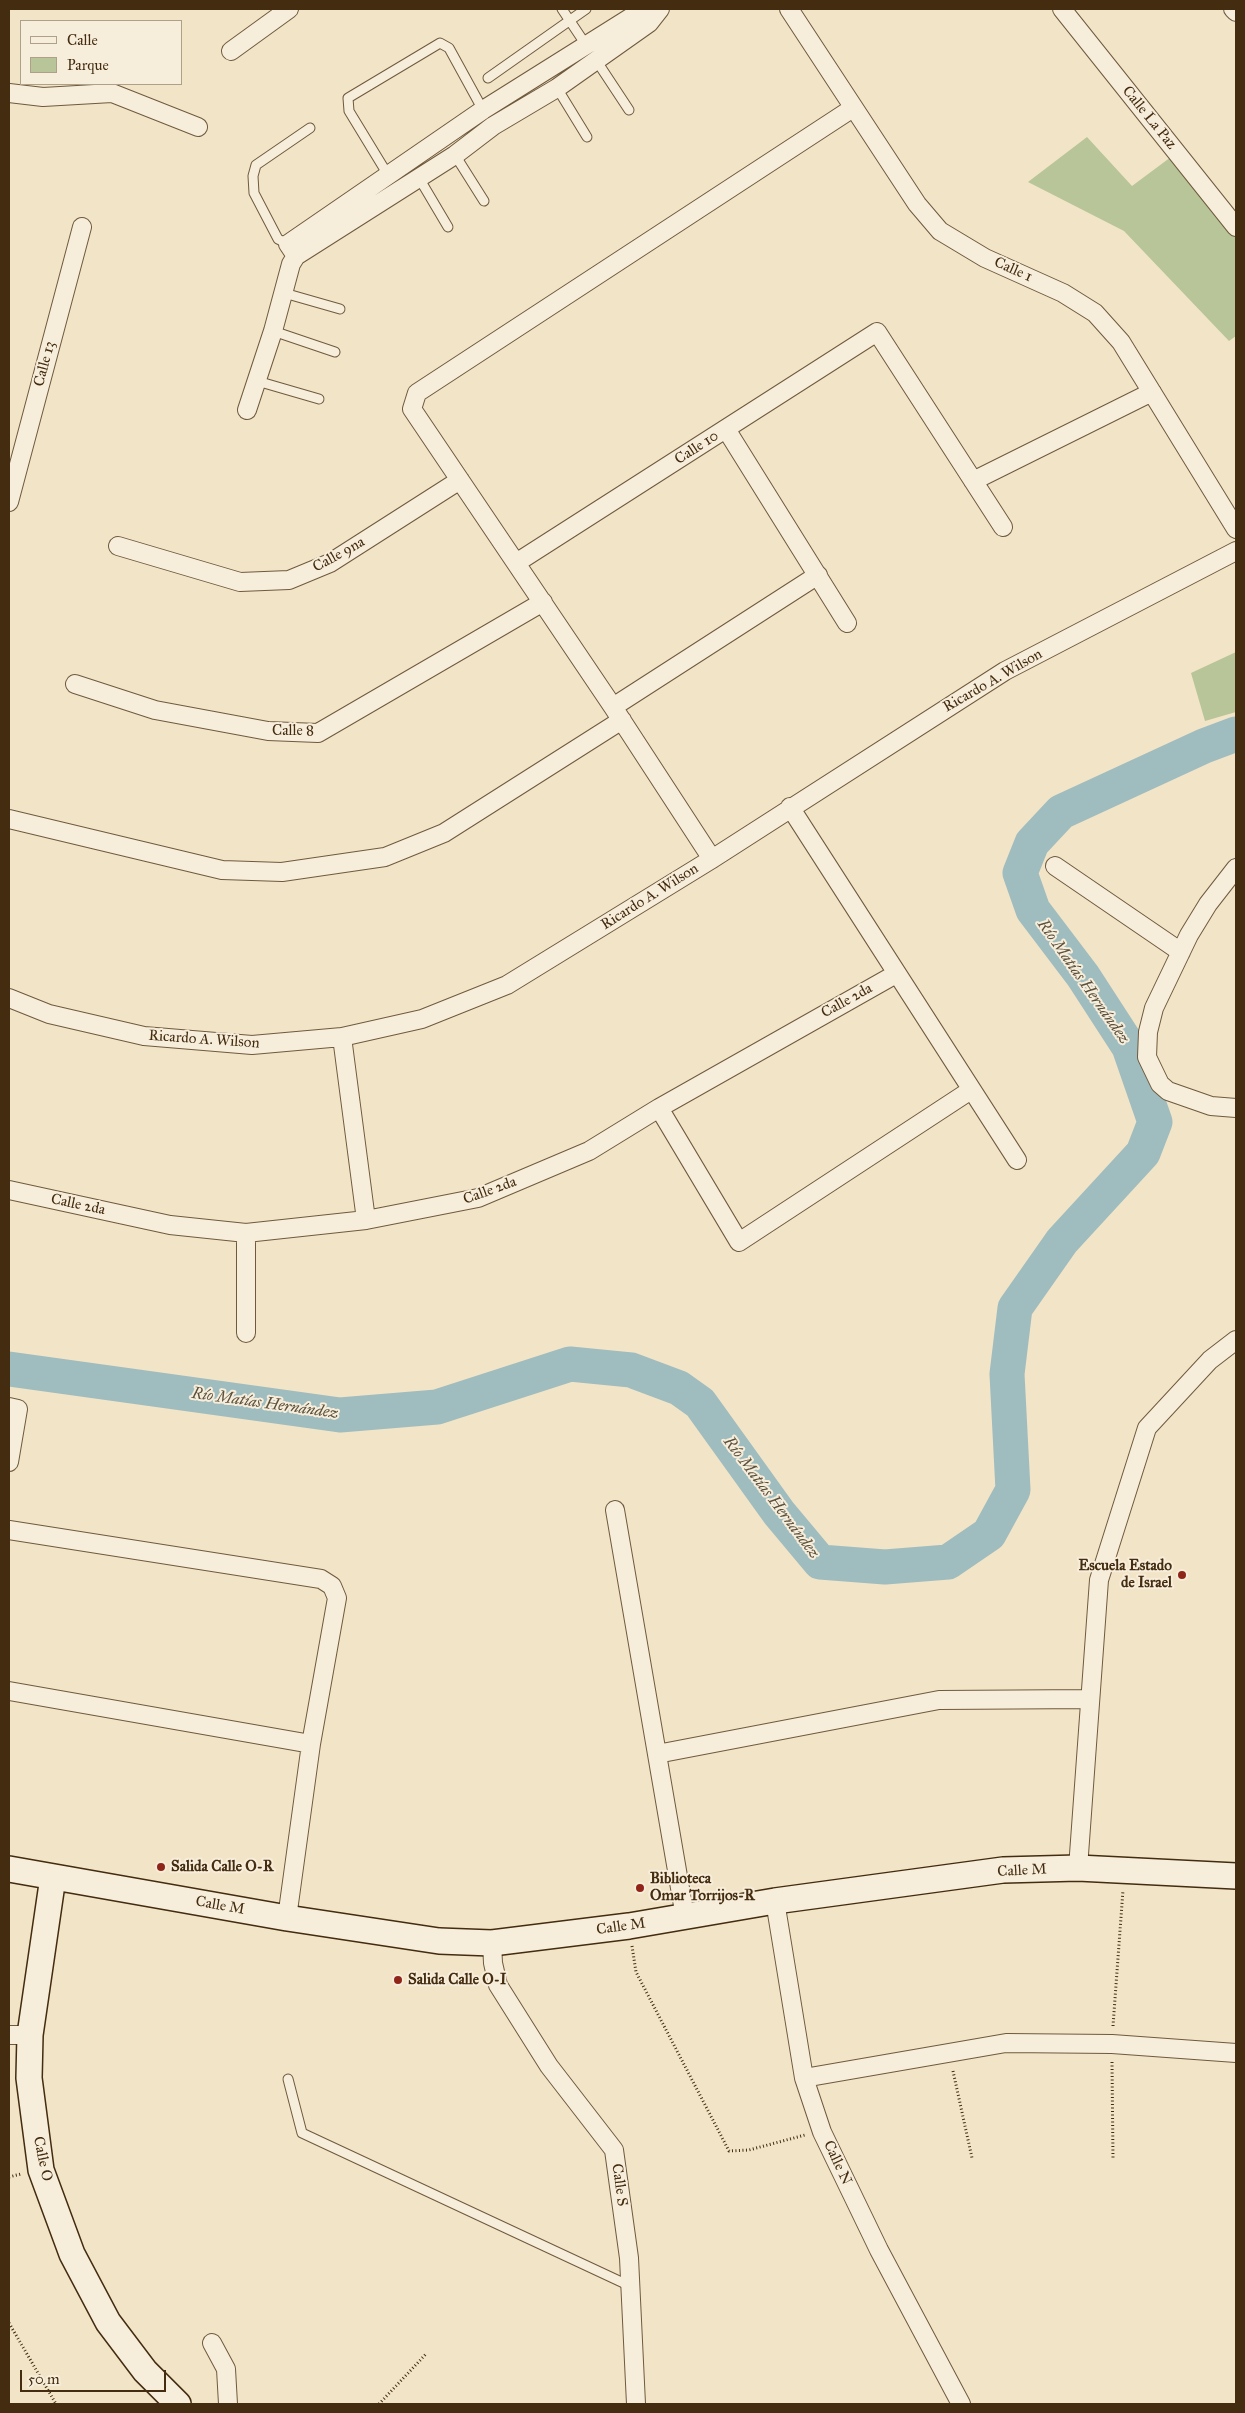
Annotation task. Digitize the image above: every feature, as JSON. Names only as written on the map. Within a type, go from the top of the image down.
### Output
[{"type":"street","points":[[231,51],[289,9]]},
{"type":"street","points":[[248,410],[284,293],[291,264],[292,250],[388,175],[483,110],[644,9]]},
{"type":"street","points":[[292,250],[419,178],[455,155],[493,126],[557,88],[649,24],[660,9]]},
{"type":"street","name":"Calle 1","points":[[789,9],[917,204],[940,232],[985,258],[1063,293],[1095,313],[1121,342],[1236,529]]},
{"type":"street","name":"Calle La Paz","points":[[1062,9],[1236,227]]},
{"type":"street","points":[[586,45],[596,60]]},
{"type":"street","points":[[546,70],[557,88]]},
{"type":"street","points":[[9,93],[43,97],[112,93],[198,127]]},
{"type":"street","points":[[712,859],[618,713],[412,408],[416,393],[853,108]]},
{"type":"street","points":[[483,110],[493,126]]},
{"type":"street","name":"Calle 13","points":[[9,502],[82,227]]},
{"type":"street","name":"Calle 10","points":[[516,563],[877,332],[973,482]]},
{"type":"street","points":[[1003,527],[973,482],[1152,392]]},
{"type":"street","points":[[726,428],[847,624]]},
{"type":"street","name":"Calle 9na","points":[[118,546],[240,582],[289,580],[330,563],[460,480]]},
{"type":"street","name":"Ricardo A. Wilson","points":[[9,998],[49,1014],[144,1036],[252,1045],[342,1037],[422,1019],[507,985],[712,859],[790,807],[1005,671],[1236,551]]},
{"type":"street","points":[[9,819],[222,870],[282,872],[385,856],[444,833],[818,575]]},
{"type":"street","name":"Calle 8","points":[[75,684],[155,710],[268,732],[318,733],[543,602]]},
{"type":"street","points":[[790,807],[1016,1160]]},
{"type":"street","points":[[1055,866],[1181,952]]},
{"type":"street","points":[[1236,868],[1208,904],[1181,952],[1154,1008],[1148,1032],[1147,1057],[1160,1084],[1168,1091],[1211,1106],[1236,1108]]},
{"type":"street","name":"Calle 2da","points":[[9,1190],[170,1225],[246,1233],[366,1220],[478,1198],[589,1151],[659,1108],[896,974]]},
{"type":"street","points":[[342,1037],[366,1220]]},
{"type":"street","points":[[659,1108],[739,1242],[971,1090]]},
{"type":"street","points":[[246,1233],[246,1333]]},
{"type":"street","points":[[1078,1868],[1099,1580],[1146,1428],[1210,1360],[1236,1340]]},
{"type":"street","points":[[9,1407],[18,1409],[9,1462]]},
{"type":"street","points":[[615,1510],[685,1917]]},
{"type":"street","points":[[9,1530],[321,1579],[332,1586],[337,1598],[311,1744],[287,1918]]},
{"type":"street","points":[[9,1691],[311,1744]]},
{"type":"street","points":[[657,1754],[939,1700],[1090,1699]]},
{"type":"street","name":"Calle M","points":[[9,1869],[287,1918],[439,1941],[492,1943],[629,1926],[775,1901],[1004,1870],[1078,1868],[1236,1876]]},
{"type":"street","name":"Calle O","points":[[53,1877],[20,2035],[29,2078],[41,2170],[72,2254],[108,2322],[145,2371],[178,2404]]},
{"type":"street","name":"Calle N","points":[[775,1901],[804,2078],[822,2132],[879,2250],[961,2404]]},
{"type":"street","name":"Calle S","points":[[492,1943],[493,1963],[498,1985],[549,2066],[614,2150],[629,2258],[636,2404]]},
{"type":"street","points":[[804,2078],[1006,2044],[1112,2044],[1236,2053]]},
{"type":"street","points":[[212,2343],[226,2370],[228,2404]]},
{"type":"lane","points":[[562,9],[586,45]]},
{"type":"lane","points":[[488,78],[586,9]]},
{"type":"lane","points":[[388,175],[349,111],[348,98],[440,43],[449,48],[483,110]]},
{"type":"lane","points":[[596,60],[629,110]]},
{"type":"lane","points":[[557,88],[587,137]]},
{"type":"lane","points":[[292,250],[278,238],[254,192],[253,176],[256,165],[310,128]]},
{"type":"lane","points":[[455,155],[484,201]]},
{"type":"lane","points":[[419,178],[448,227]]},
{"type":"lane","points":[[284,293],[340,309]]},
{"type":"lane","points":[[273,331],[335,352]]},
{"type":"lane","points":[[257,381],[319,399]]},
{"type":"lane","points":[[288,2079],[302,2133],[631,2286]]},
{"type":"path","points":[[629,1926],[636,1972],[729,2152],[749,2150],[780,2140],[822,2132]]},
{"type":"path","points":[[949,2053],[972,2158]]},
{"type":"path","points":[[9,2323],[56,2404]]},
{"type":"path","points":[[379,2404],[426,2354]]},
{"type":"green space","points":[[1087,137],[1132,186],[1175,154],[1236,229],[1236,336],[1229,341],[1124,231],[1028,182]]},
{"type":"green space","points":[[1236,652],[1236,712],[1205,721],[1191,673]]},
{"type":"waterway","name":"Río Matías Hernández","points":[[9,1369],[340,1415],[437,1407],[570,1364],[631,1370],[679,1388],[700,1403],[779,1513],[820,1562],[885,1567],[948,1562],[989,1534],[1013,1490],[1007,1374],[1015,1308],[1062,1241],[1143,1153],[1155,1122],[1129,1047],[1083,976],[1033,910],[1020,873],[1032,843],[1061,812],[1204,746],[1236,734]]},
{"type":"place","name":"Escuela Estado de Israel","points":[[1182,1575]]},
{"type":"place","name":"Salida Calle O-R","points":[[161,1867]]},
{"type":"place","name":"Biblioteca Omar Torrijos-R","points":[[640,1888]]},
{"type":"place","name":"Salida Calle O-I","points":[[398,1980]]}]
